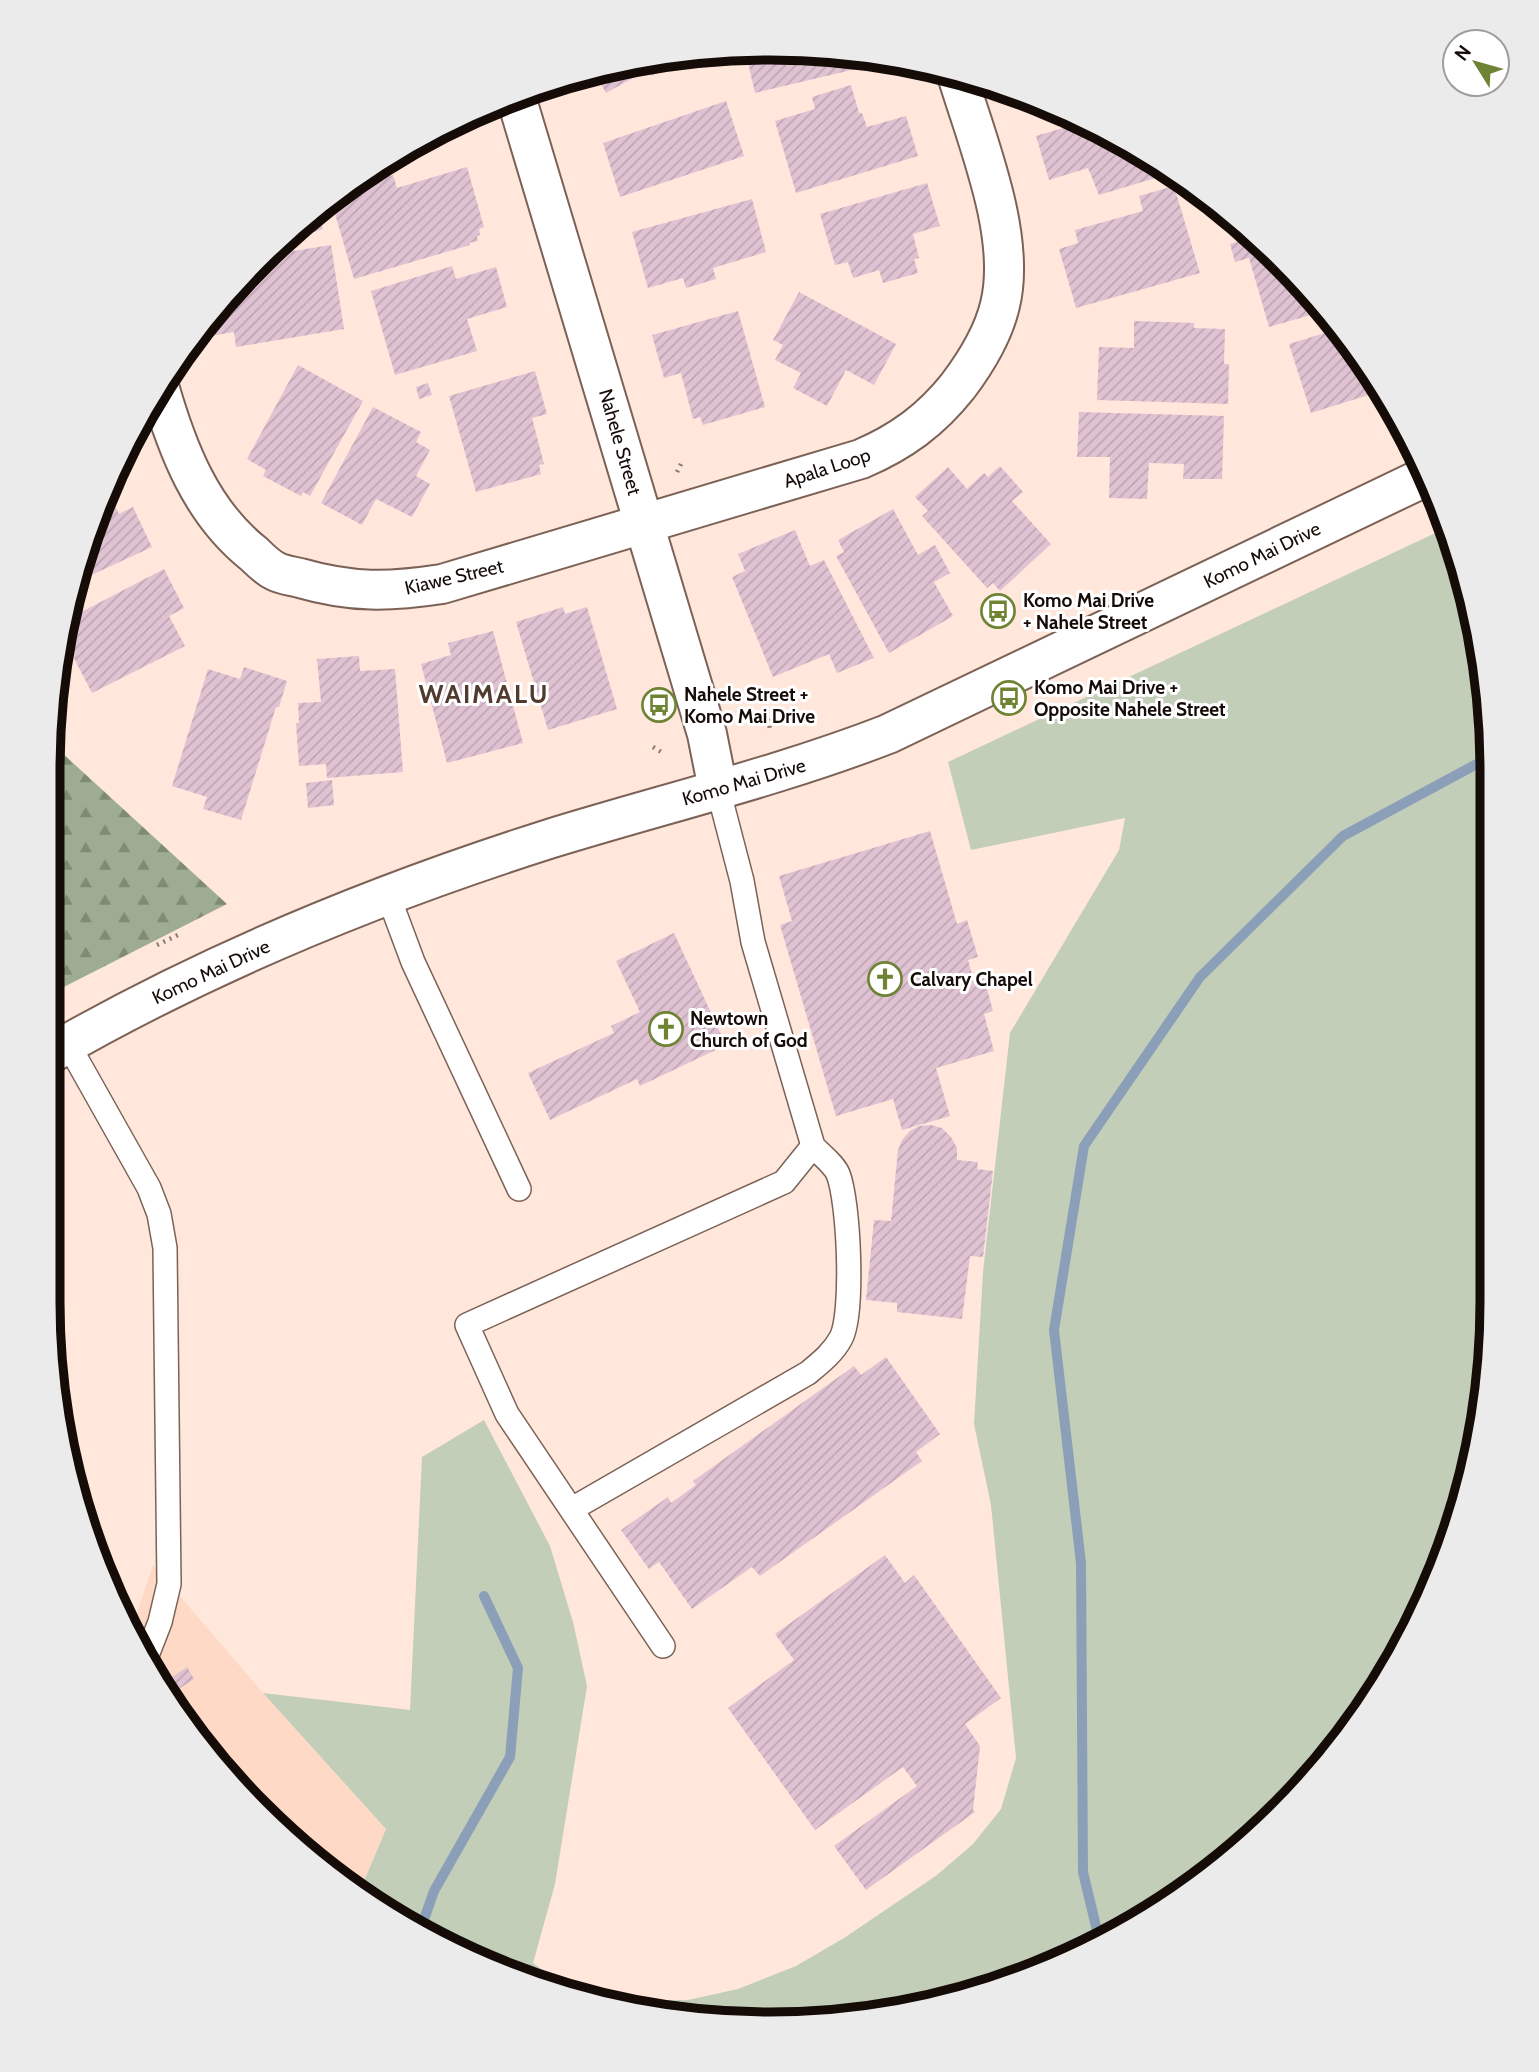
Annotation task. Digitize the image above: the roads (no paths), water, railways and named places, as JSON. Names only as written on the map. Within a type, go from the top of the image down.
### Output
[{"type":"street","name":"Apala Loop","points":[[644,524],[861,459],[890,447],[945,402],[977,362],[1000,306],[1002,244],[995,204],[960,86]]},
{"type":"street","name":"Nahele Street","points":[[519,106],[707,734],[718,789]]},
{"type":"street","name":"Kiawe Street","points":[[163,401],[172,433],[198,489],[241,544],[275,572],[326,585],[360,590],[399,591],[442,584],[644,524]]},
{"type":"street","name":"Komo Mai Drive","points":[[60,1049],[225,964],[388,895],[548,840],[830,757],[888,734],[1418,481]]},
{"type":"lane","points":[[572,1509],[807,1373],[822,1362],[841,1338],[846,1324],[847,1206],[837,1171],[813,1146],[753,942],[718,789]]},
{"type":"lane","points":[[388,895],[413,962],[520,1189]]},
{"type":"lane","points":[[60,1053],[149,1188],[159,1214],[165,1248],[169,1584],[160,1622],[150,1648]]},
{"type":"lane","points":[[663,1646],[507,1414],[467,1325],[784,1182],[813,1146]]},
{"type":"waterway","points":[[1097,1932],[1083,1872],[1081,1563],[1054,1330],[1084,1146],[1200,977],[1343,836],[1480,762]]},
{"type":"waterway","points":[[423,1922],[434,1891],[510,1757],[518,1668],[484,1596]]},
{"type":"place","name":"Komo Mai Drive + Nahele Street","points":[[998,611]]},
{"type":"place","name":"Komo Mai Drive + Opposite Nahele Street","points":[[1009,698]]},
{"type":"place","name":"Nahele Street + Komo Mai Drive","points":[[659,705]]},
{"type":"place","name":"Calvary Chapel","points":[[885,979]]},
{"type":"place","name":"Newtown Church of God","points":[[666,1029]]},
{"type":"district","name":"WAIMALU","points":[[484,694]]}]
